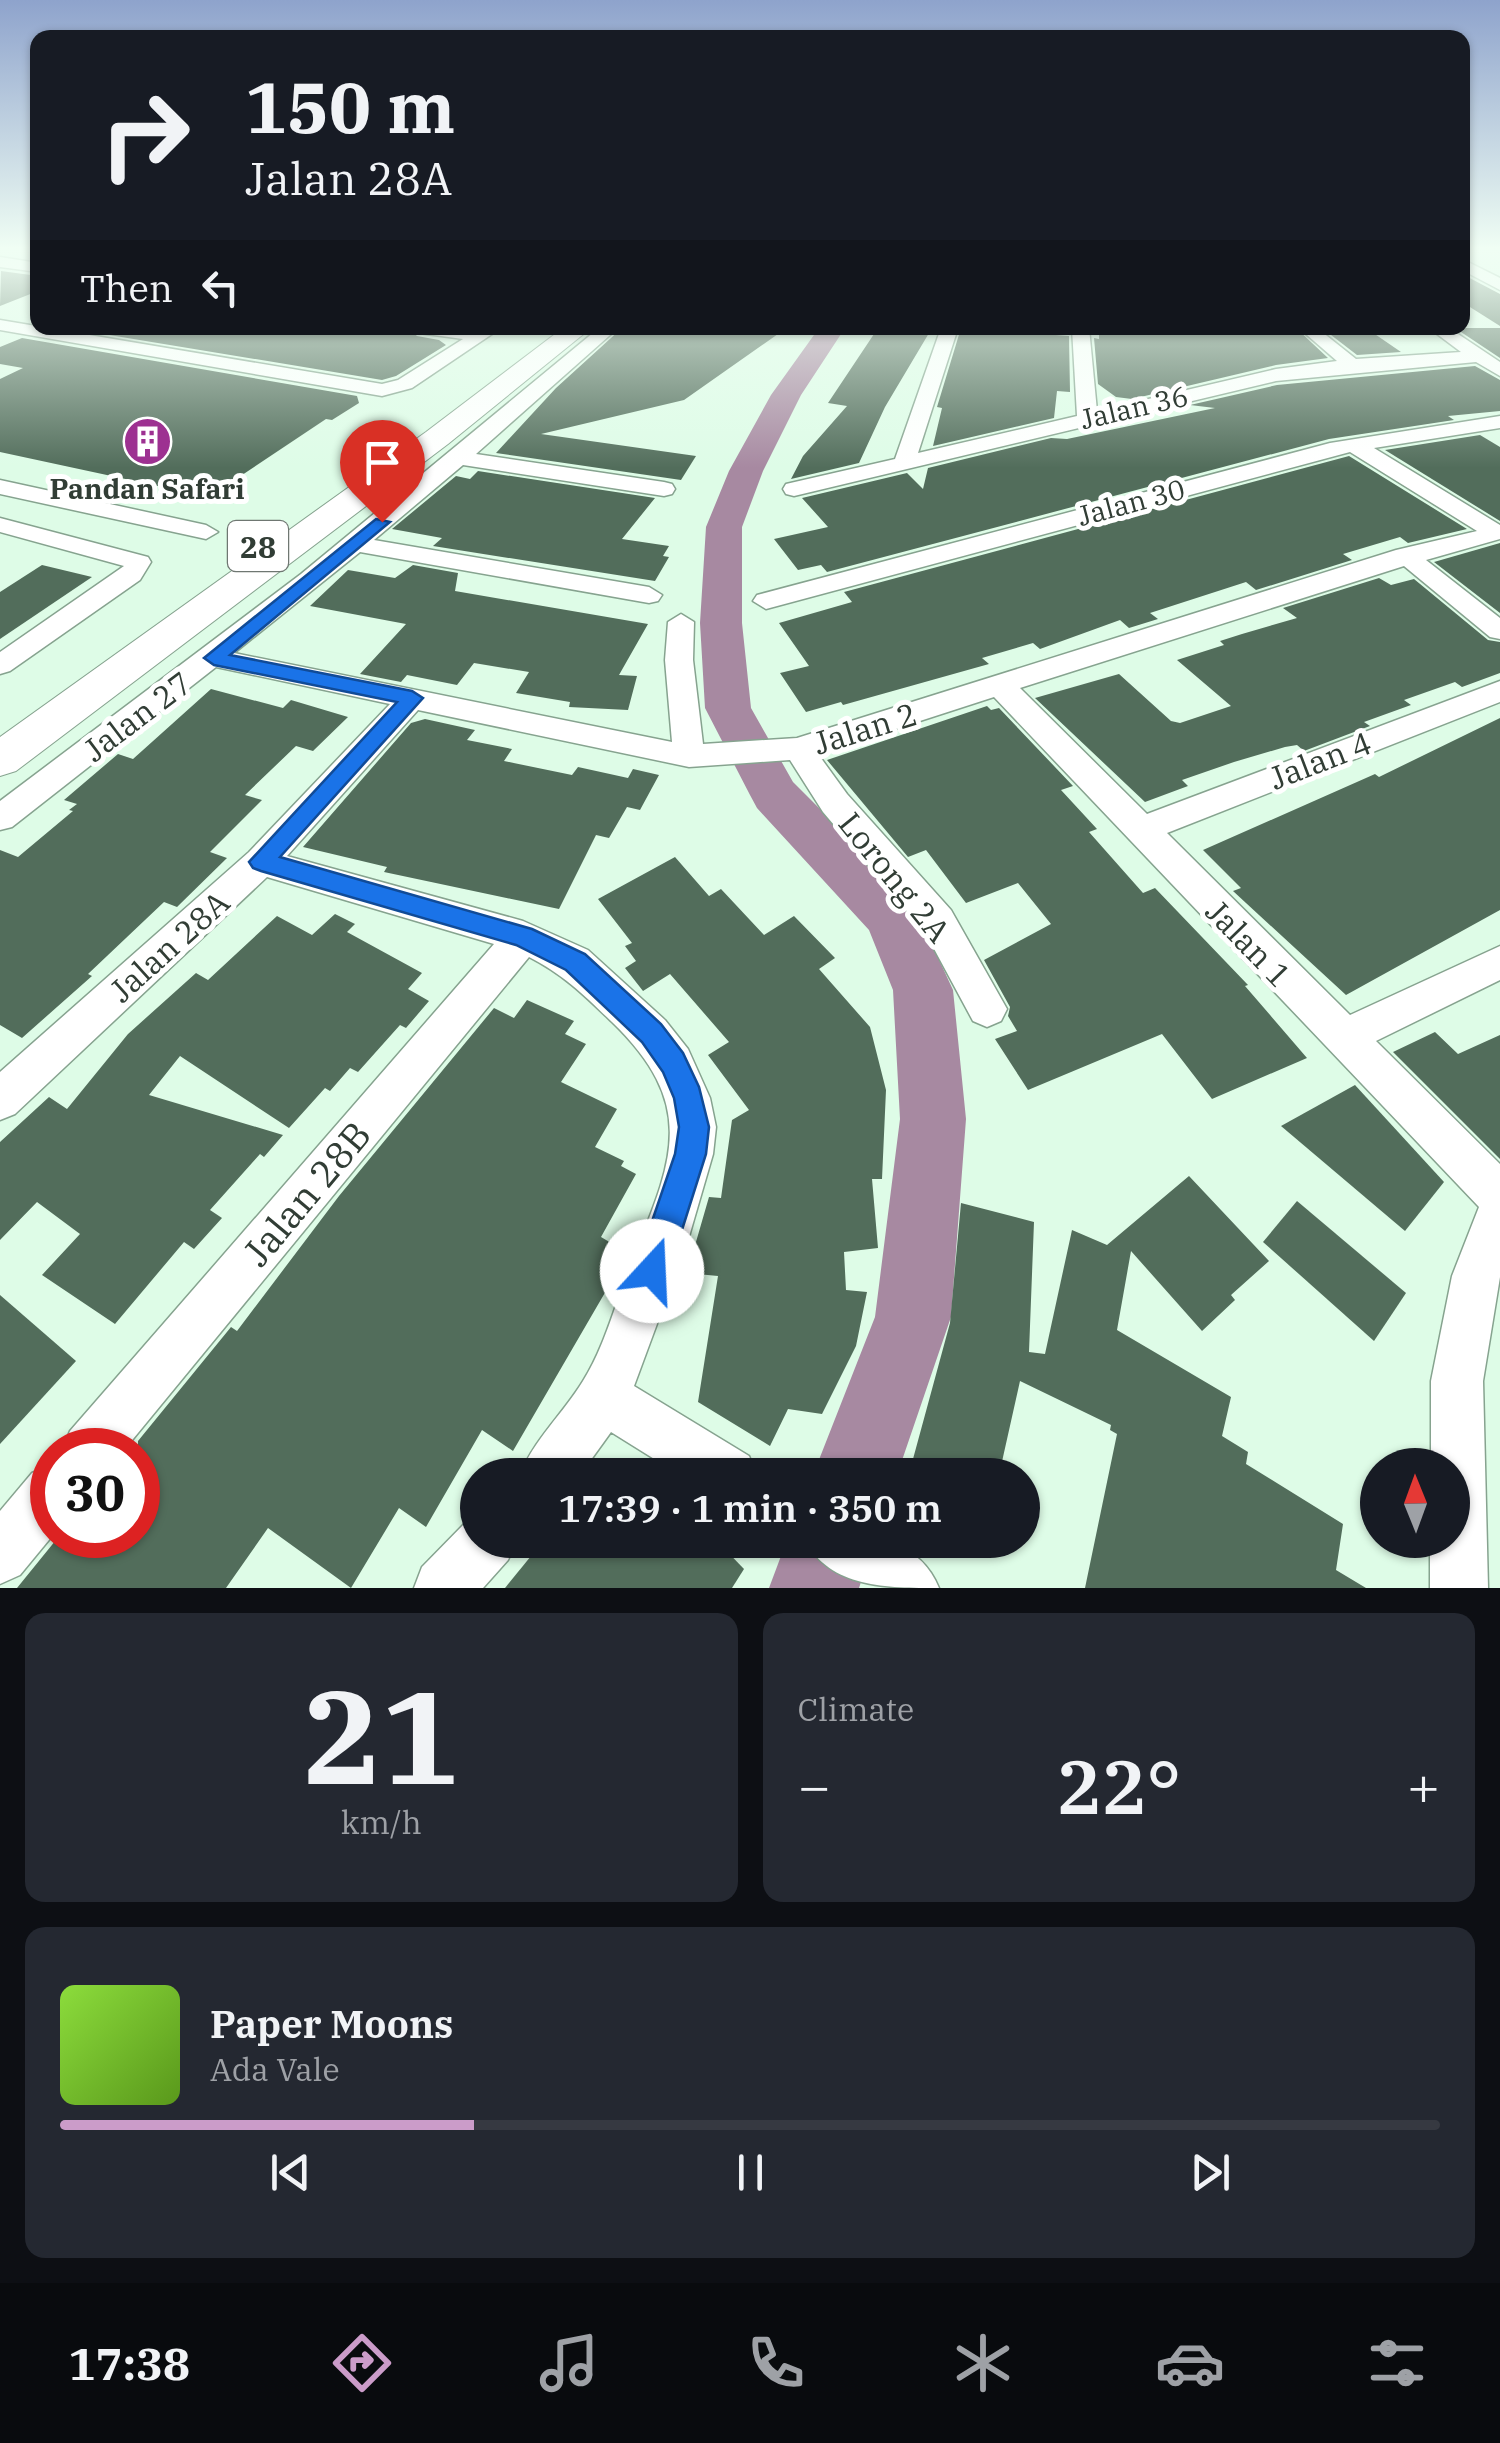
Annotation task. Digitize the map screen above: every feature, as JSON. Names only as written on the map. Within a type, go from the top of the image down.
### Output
[{"type":"highway","name":"28","points":[[0,730],[415,433],[544,335]]},
{"type":"highway","name":"28","points":[[0,760],[437,438],[569,335]]},
{"type":"street","points":[[0,325],[30,330]]},
{"type":"street","points":[[59,335],[382,390],[405,384],[480,335]]},
{"type":"street","name":"Jalan 27","points":[[0,818],[214,658],[356,544],[601,335]]},
{"type":"street","points":[[906,461],[946,335]]},
{"type":"street","points":[[1081,335],[1088,418]]},
{"type":"street","points":[[1316,335],[1352,365]]},
{"type":"street","points":[[1448,335],[1500,370]]},
{"type":"street","name":"Jalan 36","points":[[794,488],[1276,375],[1479,356]]},
{"type":"street","name":"Jalan 30","points":[[766,601],[1352,444],[1500,422]]},
{"type":"street","points":[[1352,444],[1498,532]]},
{"type":"street","points":[[457,458],[664,489]]},
{"type":"street","points":[[0,486],[206,532]]},
{"type":"street","points":[[0,664],[131,575],[138,566],[136,559],[4,529]]},
{"type":"street","name":"Jalan 2","points":[[214,658],[699,756],[788,750],[1001,686],[1405,555],[1498,532]]},
{"type":"street","points":[[356,544],[649,594]]},
{"type":"street","points":[[1405,555],[1500,631]]},
{"type":"street","points":[[682,622],[678,660],[699,756]]},
{"type":"street","name":"Jalan 1","points":[[1001,686],[1500,1196]]},
{"type":"street","name":"Jalan 4","points":[[1140,830],[1500,691]]},
{"type":"street","name":"Jalan 28A","points":[[0,1100],[261,862],[412,698]]},
{"type":"street","name":"Lorong 2A","points":[[788,750],[938,921],[987,1009]]},
{"type":"street","points":[[261,862],[522,936],[575,962],[652,1033],[673,1062],[689,1098],[694,1127],[691,1154],[664,1240],[604,1397],[559,1458]]},
{"type":"street","name":"Jalan 28B","points":[[107,1428],[522,936]]},
{"type":"street","points":[[1342,1038],[1500,962]]},
{"type":"street","points":[[1459,1588],[1456,1380],[1476,1276],[1500,1210]]},
{"type":"street","points":[[604,1397],[703,1458]]},
{"type":"street","points":[[0,1555],[30,1519]]},
{"type":"street","points":[[444,1588],[472,1558]]},
{"type":"street","points":[[862,1558],[910,1588]]},
{"type":"building","points":[[1470,328],[1500,328],[1500,358],[1466,335],[1470,335]]},
{"type":"building","points":[[109,335],[416,335],[446,345],[396,376],[382,380]]},
{"type":"building","points":[[614,335],[777,335],[684,400],[541,434],[696,456],[681,480],[496,453],[556,388]]},
{"type":"building","points":[[873,335],[928,335],[885,407],[859,463],[791,479],[803,456],[847,406],[828,403]]},
{"type":"building","points":[[959,335],[1069,336],[1070,392],[1057,391],[1054,418],[933,446],[942,408],[937,407]]},
{"type":"building","points":[[1099,335],[1303,335],[1328,358],[1276,365],[1132,399],[1116,397],[1098,384],[1094,338],[1099,339]]},
{"type":"building","points":[[1331,335],[1376,335],[1401,352],[1357,355]]},
{"type":"building","name":"Pandan Safari","points":[[22,338],[357,396],[359,403],[332,420],[326,419],[209,497],[0,452],[0,379],[23,368],[0,364],[0,347]]},
{"type":"building","points":[[1475,366],[1500,380],[1500,411],[1448,416],[1454,420],[1329,439],[827,572],[821,565],[798,570],[774,539],[828,527],[802,498],[907,473],[923,489],[928,468],[1051,438],[1067,439],[1215,408],[1190,405],[1277,385]]},
{"type":"building","points":[[1480,435],[1500,447],[1500,521],[1385,450]]},
{"type":"building","points":[[1349,456],[1467,529],[1408,543],[1400,537],[1343,554],[1352,560],[1256,590],[1246,582],[1150,613],[1158,619],[1129,628],[1120,620],[1040,649],[1033,643],[982,658],[989,664],[843,705],[841,702],[806,712],[780,673],[809,666],[779,623],[852,602],[844,592]]},
{"type":"building","points":[[478,471],[655,498],[622,539],[669,546],[663,556],[669,557],[655,581],[433,546],[442,538],[392,529],[456,476],[470,479]]},
{"type":"building","points":[[1500,543],[1500,613],[1434,562]]},
{"type":"building","points":[[42,565],[92,577],[0,639],[0,592]]},
{"type":"building","points":[[413,565],[458,573],[455,591],[648,624],[619,675],[637,676],[628,710],[569,707],[570,702],[516,693],[529,672],[474,663],[457,685],[407,675],[401,682],[360,674],[406,624],[310,606],[348,570],[395,578]]},
{"type":"building","points":[[1379,578],[1391,585],[1414,579],[1488,640],[1500,642],[1500,673],[1462,687],[1455,682],[1404,700],[1411,705],[1364,722],[1370,726],[1304,751],[1297,745],[1285,747],[1182,780],[1188,786],[1145,802],[1035,698],[1119,674],[1171,721],[1180,723],[1231,706],[1177,660],[1224,645],[1220,641],[1297,618],[1283,608]]},
{"type":"building","points":[[211,689],[283,708],[291,700],[348,717],[313,751],[296,746],[245,795],[262,800],[210,852],[227,858],[177,907],[164,902],[88,974],[92,976],[22,1038],[0,1025],[0,850],[18,857],[73,811],[69,810],[77,804],[64,800],[118,754],[133,759]]},
{"type":"building","points":[[987,706],[991,710],[999,708],[1073,786],[1061,790],[1097,829],[1089,832],[1143,893],[1155,888],[1248,985],[1245,986],[1307,1058],[1212,1099],[1162,1034],[1028,1090],[995,1039],[1017,1031],[1008,1016],[1010,1007],[984,960],[1051,924],[1018,883],[966,903],[926,850],[908,857],[827,760]]},
{"type":"building","points":[[1500,718],[1500,910],[1346,995],[1233,891],[1241,888],[1203,850],[1375,774],[1379,777]]},
{"type":"building","points":[[425,719],[475,730],[467,740],[512,749],[504,761],[572,775],[578,767],[628,778],[633,769],[659,775],[640,810],[627,807],[609,838],[596,835],[559,909],[384,872],[387,867],[303,847],[411,723]]},
{"type":"building","points":[[675,857],[709,896],[721,889],[764,935],[794,916],[835,958],[819,969],[870,1027],[886,1090],[882,1179],[872,1179],[878,1248],[844,1252],[846,1290],[867,1292],[856,1346],[822,1414],[788,1409],[770,1446],[698,1402],[718,1276],[687,1273],[709,1197],[721,1198],[732,1120],[749,1110],[708,1055],[729,1042],[670,974],[643,991],[625,968],[636,961],[625,946],[632,943],[598,899]]},
{"type":"building","points":[[335,914],[355,924],[347,932],[422,973],[408,989],[429,1001],[406,1028],[400,1025],[358,1072],[350,1068],[330,1091],[325,1088],[289,1128],[180,1056],[149,1095],[283,1135],[264,1157],[260,1154],[210,1210],[222,1218],[194,1249],[184,1242],[115,1324],[42,1275],[80,1234],[37,1202],[0,1240],[0,1142],[49,1097],[67,1109],[128,1034],[196,973],[208,980],[277,916],[312,935]]},
{"type":"building","points":[[527,1000],[574,1021],[565,1034],[586,1044],[561,1082],[617,1109],[595,1147],[624,1161],[621,1166],[636,1174],[601,1237],[628,1253],[513,1451],[482,1430],[466,1458],[460,1458],[460,1468],[426,1527],[399,1508],[351,1588],[268,1528],[226,1588],[17,1588],[41,1558],[160,1558],[160,1428],[149,1428],[231,1327],[237,1331],[339,1196],[494,1008],[514,1018]]},
{"type":"building","points":[[1435,1032],[1458,1054],[1500,1035],[1500,1159],[1393,1052]]},
{"type":"building","points":[[1355,1085],[1444,1182],[1405,1231],[1281,1126]]},
{"type":"building","points":[[1189,1176],[1269,1261],[1231,1295],[1235,1300],[1202,1331],[1131,1251],[1117,1330],[1231,1397],[1222,1436],[1248,1452],[1246,1464],[1343,1524],[1336,1570],[1366,1588],[1085,1588],[1117,1434],[1110,1430],[1111,1425],[1020,1381],[1003,1458],[913,1458],[950,1323],[961,1203],[1034,1222],[1029,1352],[1045,1354],[1072,1230],[1107,1245]]},
{"type":"building","points":[[1297,1201],[1406,1293],[1374,1341],[1263,1242]]},
{"type":"building","points":[[0,1295],[76,1361],[0,1444]]},
{"type":"building","points":[[529,1558],[733,1558],[744,1569],[732,1588],[505,1588]]},
{"type":"waterway","points":[[827,335],[786,395],[746,471],[724,527],[721,623],[728,708],[775,795],[892,917],[923,990],[933,1119],[913,1317],[861,1458]]},
{"type":"waterway","points":[[814,1588],[825,1558]]},
{"type":"place","name":"Pandan Safari","points":[[147,441]]},
{"type":"route","points":[[382,522],[214,658],[412,698],[261,862],[522,936],[575,962],[652,1033],[673,1062],[689,1098],[694,1127],[691,1154],[652,1271]]}]
